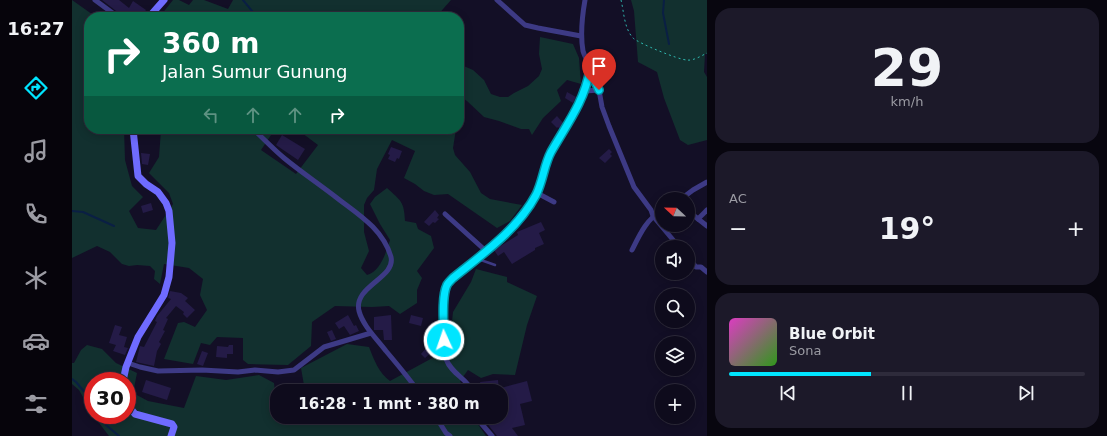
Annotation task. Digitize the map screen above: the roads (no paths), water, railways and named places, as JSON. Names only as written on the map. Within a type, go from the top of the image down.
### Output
[{"type":"street","points":[[95,0],[111,12]]},
{"type":"street","points":[[153,12],[164,0]]},
{"type":"street","points":[[497,0],[525,24],[581,36]]},
{"type":"street","points":[[585,0],[581,36],[584,53],[599,90],[602,108],[634,187],[651,210],[653,216],[673,240]]},
{"type":"street","points":[[467,384],[454,373],[448,365],[445,352],[443,318],[444,293],[447,285],[453,278],[510,230],[525,212],[537,193],[550,154],[586,91],[590,70]]},
{"type":"street","points":[[586,91],[599,90]]},
{"type":"street","points":[[126,372],[142,330],[158,307],[164,295],[169,277],[172,243],[169,211],[166,203],[158,192],[146,184],[138,176],[134,134]]},
{"type":"street","points":[[258,134],[284,158],[364,218],[380,234],[391,259],[390,264],[385,273],[361,295],[358,305],[362,318],[371,332],[412,384]]},
{"type":"street","points":[[690,192],[707,182]]},
{"type":"street","points":[[537,193],[554,202]]},
{"type":"street","points":[[698,219],[707,210]]},
{"type":"street","points":[[445,214],[486,251]]},
{"type":"street","points":[[632,250],[642,229],[653,216]]},
{"type":"street","points":[[695,217],[707,226]]},
{"type":"street","points":[[695,266],[701,267],[707,272]]},
{"type":"street","points":[[128,363],[158,371],[202,370],[238,372],[256,370],[278,372],[294,370],[324,348],[371,332]]},
{"type":"street","points":[[136,414],[172,424],[174,426],[171,436]]},
{"type":"street","points":[[440,424],[446,433],[450,436]]},
{"type":"street","points":[[482,424],[492,436]]},
{"type":"lane","points":[[477,258],[496,265]]},
{"type":"waterway","points":[[243,0],[253,12]]},
{"type":"waterway","points":[[664,0],[663,13],[669,44]]},
{"type":"waterway","points":[[72,211],[83,212],[114,226]]},
{"type":"waterway","points":[[72,379],[84,391]]},
{"type":"waterway","points":[[106,424],[119,436]]}]
